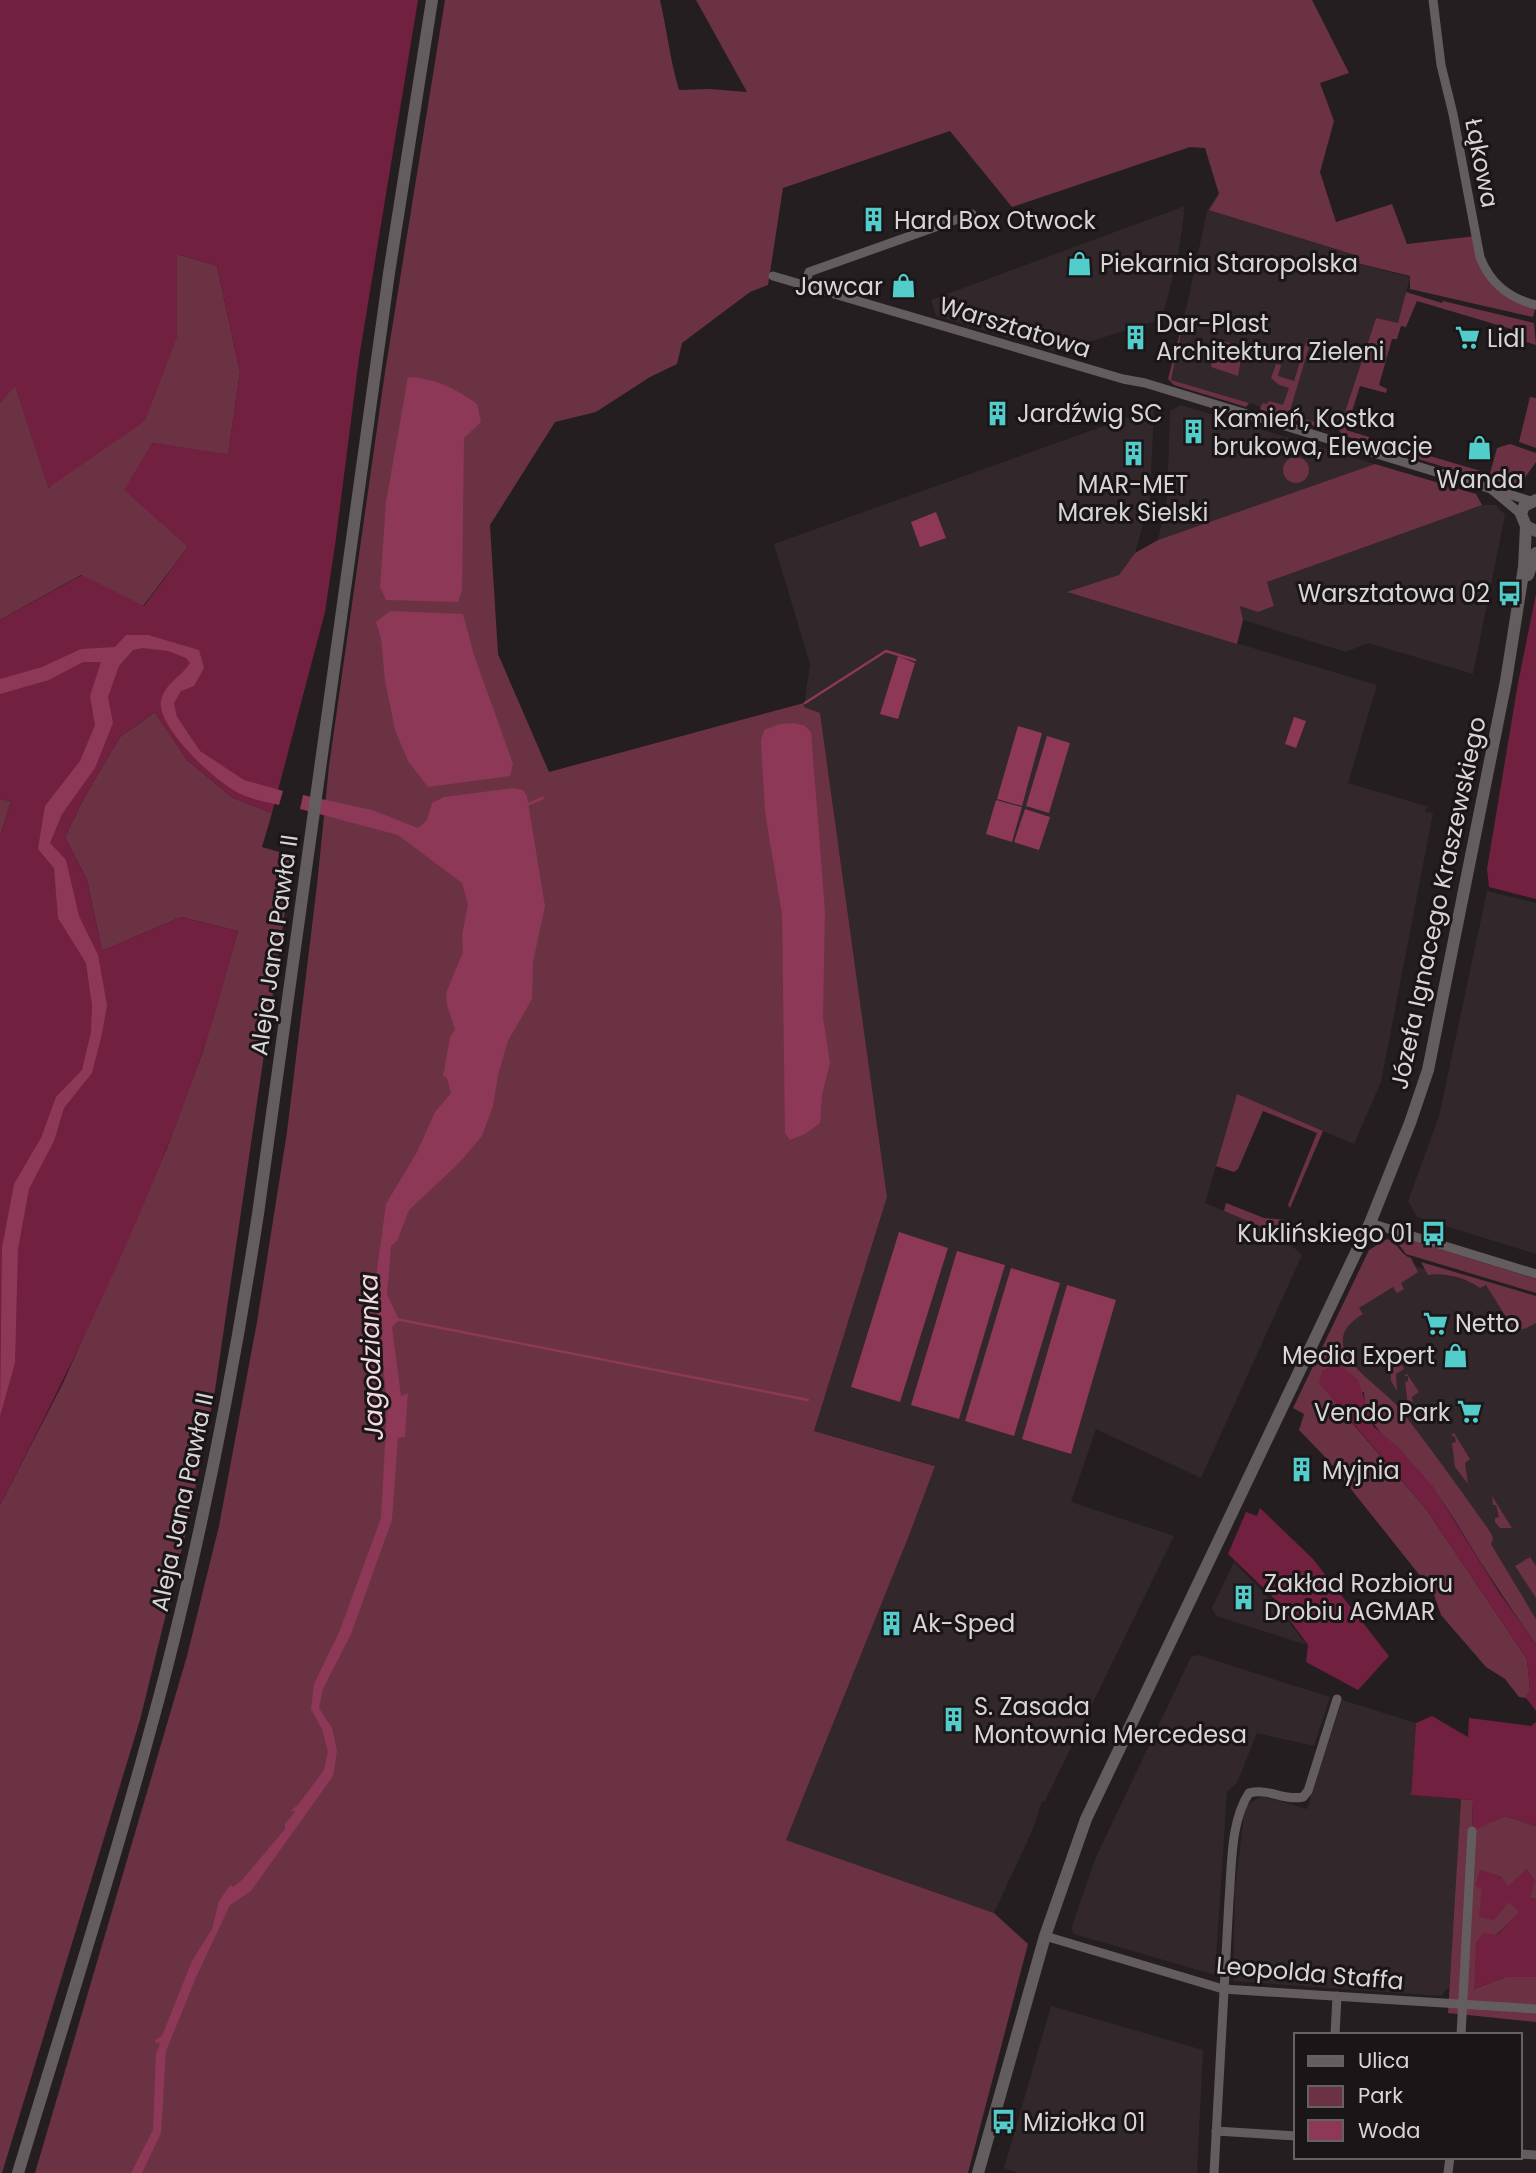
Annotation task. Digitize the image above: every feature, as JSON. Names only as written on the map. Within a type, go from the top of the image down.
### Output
[{"type":"main road","name":"Aleja Jana Pawła II","points":[[18,2173],[139,1772],[200,1530],[242,1319],[401,188],[432,0]]},
{"type":"main road","points":[[1528,524],[1524,506],[1534,496]]},
{"type":"main road","name":"Józefa Ignacego Kraszewskiego","points":[[978,2173],[1045,1936],[1086,1819],[1370,1223],[1428,1070],[1518,612],[1528,524]]},
{"type":"main road","name":"Józefa Ignacego Kraszewskiego","points":[[1518,612],[1536,553]]},
{"type":"street","name":"Łąkowa","points":[[1433,0],[1440,58],[1480,257],[1487,274],[1499,287],[1512,296],[1536,305]]},
{"type":"street","points":[[805,285],[810,272],[972,214]]},
{"type":"street","name":"Warsztatowa","points":[[773,276],[1487,485],[1534,496]]},
{"type":"street","name":"Warsztatowa","points":[[1487,485],[1528,524]]},
{"type":"street","points":[[1370,1223],[1536,1274]]},
{"type":"street","points":[[1214,2173],[1233,1856],[1242,1804],[1249,1793],[1262,1790],[1292,1799],[1303,1797],[1308,1791],[1337,1699]]},
{"type":"street","points":[[1461,2033],[1472,1831]]},
{"type":"street","name":"Leopolda Staffa","points":[[1045,1936],[1223,1989],[1536,2009]]},
{"type":"street","points":[[1335,2033],[1337,1996]]},
{"type":"street","points":[[1216,2131],[1294,2136]]},
{"type":"shaded area","points":[[0,0],[418,0],[359,358],[325,612],[272,813],[233,798],[187,760],[155,712],[120,737],[85,796],[65,837],[87,880],[102,951],[181,917],[238,931],[207,1038],[159,1168],[83,1339],[0,1505],[0,837],[11,801],[0,799],[0,620],[82,575],[144,606],[188,547],[124,490],[152,443],[228,454],[240,372],[217,266],[177,254],[177,337],[145,421],[48,488],[15,386],[0,403]]},
{"type":"shaded area","points":[[1326,152],[1299,238],[1354,255],[1346,261],[1410,277],[1398,324],[1376,318],[1339,430],[1171,380],[1207,211],[1224,185]]},
{"type":"shaded area","points":[[1185,206],[1178,257],[1162,319],[1057,352],[936,316],[931,300]]},
{"type":"shaded area","points":[[1181,405],[1375,464],[1158,540],[1167,499],[1170,411]]},
{"type":"shaded area","points":[[1154,408],[1150,499],[1135,553],[1119,575],[1069,593],[1377,685],[1348,783],[1429,807],[1425,812],[1433,813],[1381,1082],[1354,1144],[1237,1095],[1205,1203],[1279,1234],[1302,1255],[1201,1478],[1096,1429],[1071,1502],[1174,1536],[1045,1801],[1042,1801],[1033,1829],[994,1913],[786,1840],[908,1538],[934,1465],[814,1431],[887,1197],[820,713],[804,707],[810,664],[774,544]]},
{"type":"shaded area","points":[[1482,505],[1496,505],[1505,515],[1473,674],[1368,643],[1346,652],[1243,620],[1240,605],[1258,612],[1274,606],[1267,582]]},
{"type":"shaded area","points":[[1536,594],[1536,899],[1489,887],[1487,869],[1518,683]]},
{"type":"shaded area","points":[[1487,891],[1536,903],[1536,1254],[1417,1217],[1408,1201],[1439,1116]]},
{"type":"shaded area","points":[[1400,1262],[1536,1300],[1536,1619],[1490,1543],[1335,1349],[1336,1334]]},
{"type":"shaded area","points":[[1338,1363],[1358,1380],[1373,1426],[1399,1448],[1434,1488],[1500,1594],[1536,1644],[1536,1711],[1526,1698],[1530,1690],[1527,1659],[1426,1509],[1319,1383],[1322,1371]]},
{"type":"shaded area","points":[[1260,1508],[1313,1559],[1389,1656],[1358,1690],[1306,1662],[1308,1645],[1272,1596],[1228,1554],[1246,1512],[1257,1516]]},
{"type":"shaded area","points":[[1234,1562],[1272,1601],[1307,1645],[1216,1616],[1212,1608]]},
{"type":"shaded area","points":[[1198,1655],[1330,1697],[1314,1746],[1257,1733],[1237,1783],[1227,1792],[1215,1975],[1074,1934],[1071,1929],[1095,1859],[1191,1657]]},
{"type":"shaded area","points":[[1342,1700],[1416,1723],[1411,1795],[1461,1799],[1452,1984],[1441,1996],[1233,1981],[1235,1890],[1245,1806],[1262,1796],[1307,1809]]},
{"type":"shaded area","points":[[1432,1716],[1468,1737],[1469,1718],[1531,1726],[1536,1722],[1536,1826],[1505,1816],[1472,1831],[1473,1800],[1411,1795],[1416,1723]]},
{"type":"shaded area","points":[[1527,1869],[1535,1880],[1530,1898],[1536,1899],[1536,1977],[1505,1977],[1474,1989],[1476,1942],[1484,1933],[1497,1935],[1519,1912],[1509,1902],[1494,1920],[1479,1917],[1482,1889],[1475,1886],[1480,1870],[1501,1877],[1508,1886]]},
{"type":"shaded area","points":[[1051,2006],[1203,2050],[1197,2173],[1018,2173],[1004,2168]]},
{"type":"green space","points":[[445,0],[660,0],[679,90],[747,92],[696,0],[1312,0],[1349,73],[1320,83],[1334,121],[1320,172],[1336,222],[1392,204],[1407,244],[1476,236],[1477,246],[1499,287],[1536,305],[1533,317],[1410,289],[1410,276],[1348,261],[1355,255],[1209,210],[1219,194],[1205,148],[1190,147],[1012,207],[950,131],[783,188],[768,285],[750,292],[682,343],[677,364],[650,377],[596,412],[555,422],[490,525],[498,654],[549,772],[804,703],[804,707],[820,713],[887,1197],[814,1431],[935,1466],[786,1840],[994,1913],[1028,1944],[968,2173],[35,2173],[187,1656],[219,1526],[257,1322],[287,1132],[329,766],[385,372]]},
{"type":"green space","points":[[177,254],[217,266],[240,372],[228,455],[152,443],[188,547],[143,606],[81,575],[0,620],[0,403],[15,385],[49,488],[177,337]]},
{"type":"green space","points":[[1406,292],[1442,303],[1443,301],[1534,323],[1536,345],[1520,340],[1518,331],[1417,301],[1406,327],[1401,326],[1397,339],[1392,339],[1379,385],[1387,389],[1386,393],[1360,386],[1346,430],[1369,437],[1368,443],[1342,435],[1339,430],[1376,318],[1398,323]]},
{"type":"green space","points":[[1187,306],[1171,380],[1249,403],[1246,407],[1174,385],[1168,379]]},
{"type":"green space","points":[[1307,339],[1311,340],[1289,414],[1327,426],[1326,429],[1262,411],[1260,408],[1263,403],[1267,404],[1269,401],[1283,405],[1289,388],[1279,385],[1271,378],[1276,364],[1281,365],[1278,376],[1294,381]]},
{"type":"green space","points":[[1219,340],[1238,345],[1237,352],[1242,354],[1238,376],[1211,367],[1216,342]]},
{"type":"green space","points":[[1530,397],[1536,398],[1536,448],[1519,442]]},
{"type":"green space","points":[[1386,443],[1484,472],[1482,478],[1384,449]]},
{"type":"green space","points":[[1510,444],[1536,453],[1536,462],[1517,489],[1489,477],[1497,448]]},
{"type":"green space","points":[[1296,457],[1305,461],[1309,470],[1305,479],[1296,483],[1287,479],[1283,470],[1287,461]]},
{"type":"green space","points":[[1375,464],[1476,494],[1482,505],[1267,582],[1274,606],[1258,612],[1240,606],[1243,620],[1237,644],[1067,592],[1119,575],[1135,553],[1158,540]]},
{"type":"green space","points":[[155,712],[187,760],[233,798],[272,813],[262,847],[293,856],[215,1390],[189,1520],[140,1720],[0,2173],[0,1505],[63,1383],[167,1148],[203,1051],[238,931],[181,917],[102,951],[87,880],[65,837],[85,796],[120,737]]},
{"type":"green space","points":[[0,799],[11,801],[0,837]]},
{"type":"green space","points":[[1237,1094],[1323,1131],[1290,1208],[1288,1205],[1317,1133],[1263,1111],[1238,1169],[1234,1172],[1216,1166]]},
{"type":"green space","points":[[1226,1203],[1264,1218],[1285,1220],[1279,1234],[1224,1211]]},
{"type":"green space","points":[[1394,1235],[1536,1279],[1536,1293],[1406,1254]]},
{"type":"green space","points":[[1387,1239],[1411,1258],[1418,1272],[1401,1283],[1404,1289],[1397,1293],[1393,1287],[1359,1308],[1363,1314],[1354,1320],[1344,1333],[1344,1349],[1353,1365],[1399,1408],[1491,1533],[1491,1544],[1536,1619],[1536,1644],[1434,1490],[1375,1425],[1365,1404],[1364,1392],[1336,1404],[1426,1509],[1527,1659],[1530,1690],[1526,1698],[1519,1697],[1505,1679],[1486,1667],[1441,1615],[1433,1592],[1327,1459],[1299,1430],[1304,1414],[1293,1408],[1369,1250]]},
{"type":"green space","points":[[1421,1262],[1536,1296],[1536,1323],[1522,1329],[1508,1328],[1500,1321],[1506,1317],[1486,1285],[1480,1288],[1455,1277],[1428,1275]]},
{"type":"green space","points":[[1400,1361],[1404,1369],[1396,1374],[1397,1391],[1391,1381],[1390,1362],[1393,1365]]},
{"type":"green space","points":[[1407,1374],[1419,1392],[1412,1397],[1414,1412],[1408,1405],[1405,1382],[1408,1381],[1408,1376],[1404,1376]]},
{"type":"green space","points":[[1454,1433],[1470,1459],[1465,1463],[1468,1484],[1455,1467],[1452,1443],[1456,1442],[1451,1435]]},
{"type":"green space","points":[[1492,1496],[1512,1528],[1500,1528],[1495,1522],[1495,1518],[1499,1517]]},
{"type":"green space","points":[[1530,1557],[1536,1566],[1536,1598],[1515,1566]]},
{"type":"green space","points":[[1461,1799],[1473,1800],[1472,1830],[1505,1816],[1536,1826],[1536,1899],[1530,1898],[1527,1869],[1508,1887],[1501,1877],[1480,1870],[1520,1912],[1496,1935],[1474,1989],[1505,1977],[1536,1977],[1536,2022],[1448,2013]]},
{"type":"water","points":[[408,377],[427,379],[461,393],[477,404],[481,422],[464,438],[462,591],[458,602],[386,600],[380,587],[386,502]]},
{"type":"water","points":[[936,512],[946,538],[920,547],[911,522]]},
{"type":"water","points":[[390,611],[463,614],[474,655],[513,764],[510,776],[428,787],[408,761],[395,730],[385,681],[381,638],[376,622]]},
{"type":"water","points":[[126,635],[148,635],[199,650],[204,668],[194,686],[181,691],[174,703],[177,717],[200,751],[244,780],[283,791],[279,805],[243,795],[219,780],[178,740],[162,712],[161,701],[166,689],[190,663],[186,658],[168,651],[142,648],[133,650],[119,666],[108,697],[113,723],[95,768],[62,814],[50,843],[66,860],[79,916],[98,955],[107,1005],[92,1073],[64,1108],[54,1141],[29,1189],[18,1249],[15,1363],[0,1416],[2,1248],[14,1184],[41,1138],[56,1097],[82,1070],[91,1032],[92,1005],[86,963],[58,918],[54,868],[38,849],[45,806],[80,761],[95,725],[90,696],[101,662],[83,662],[49,680],[0,694],[0,679],[42,667],[81,649],[115,647]]},
{"type":"water","points":[[898,656],[915,663],[898,719],[880,714]]},
{"type":"water","points":[[1294,717],[1306,721],[1296,748],[1285,744]]},
{"type":"water","points":[[794,723],[805,726],[811,732],[825,911],[823,1018],[830,1063],[822,1095],[820,1123],[805,1134],[790,1140],[785,1133],[782,914],[765,812],[761,741],[764,730],[780,724]]},
{"type":"water","points":[[1018,726],[1042,733],[1022,806],[997,799]]},
{"type":"water","points":[[1047,736],[1070,743],[1049,813],[1026,806]]},
{"type":"water","points":[[513,788],[523,790],[527,796],[545,906],[533,962],[532,999],[508,1041],[493,1106],[482,1136],[459,1163],[409,1210],[397,1241],[391,1246],[387,1294],[399,1320],[392,1327],[401,1396],[408,1393],[405,1437],[398,1438],[392,1520],[351,1634],[323,1689],[319,1708],[332,1728],[337,1751],[333,1776],[251,1891],[230,1905],[197,1975],[166,2051],[161,2133],[142,2173],[131,2173],[153,2130],[156,2054],[160,2044],[158,2042],[157,2045],[155,2040],[162,2036],[192,1961],[212,1929],[219,1901],[230,1885],[233,1887],[243,1879],[285,1829],[285,1824],[295,1812],[291,1810],[298,1805],[324,1770],[328,1752],[322,1729],[311,1709],[314,1684],[340,1630],[381,1518],[387,1407],[374,1292],[386,1204],[417,1152],[435,1112],[451,1093],[447,1078],[443,1076],[450,1037],[455,1030],[446,993],[463,952],[462,935],[468,904],[462,883],[398,835],[300,809],[303,795],[372,810],[418,828],[427,820],[432,803],[444,797]]},
{"type":"water","points":[[996,800],[1022,807],[1012,842],[986,834]]},
{"type":"water","points":[[1025,809],[1050,817],[1039,850],[1014,842]]},
{"type":"water","points":[[899,1232],[948,1248],[900,1402],[851,1387]]},
{"type":"water","points":[[957,1251],[1005,1265],[959,1419],[911,1405]]},
{"type":"water","points":[[1011,1268],[1060,1283],[1014,1436],[965,1421]]},
{"type":"water","points":[[1067,1285],[1116,1300],[1071,1454],[1022,1439]]},
{"type":"waterway","points":[[805,703],[886,651],[915,660]]},
{"type":"waterway","points":[[526,805],[543,798]]},
{"type":"waterway","name":"Jagodzianka","points":[[396,1319],[808,1400]]},
{"type":"place","name":"Hard Box Otwock","points":[[874,220]]},
{"type":"place","name":"Piekarnia Staropolska","points":[[1080,263]]},
{"type":"place","name":"Jawcar","points":[[903,286]]},
{"type":"place","name":"Dar-Plast Architektura Zieleni","points":[[1136,337]]},
{"type":"place","name":"Lidl","points":[[1467,338]]},
{"type":"place","name":"Jardźwig SC","points":[[997,413]]},
{"type":"place","name":"Kamień, Kostka brukowa, Elewacje","points":[[1193,432]]},
{"type":"place","name":"Wanda","points":[[1480,448]]},
{"type":"place","name":"MAR-MET Marek Sielski","points":[[1133,453]]},
{"type":"place","name":"Warsztatowa 02","points":[[1510,593]]},
{"type":"place","name":"Kuklińskiego 01","points":[[1433,1233]]},
{"type":"place","name":"Netto","points":[[1435,1323]]},
{"type":"place","name":"Media Expert","points":[[1455,1355]]},
{"type":"place","name":"Vendo Park","points":[[1470,1412]]},
{"type":"place","name":"Myjnia","points":[[1302,1470]]},
{"type":"place","name":"Zakład Rozbioru Drobiu AGMAR","points":[[1244,1597]]},
{"type":"place","name":"Ak-Sped","points":[[892,1623]]},
{"type":"place","name":"S. Zasada Montownia Mercedesa","points":[[954,1720]]},
{"type":"place","name":"Miziołka 01","points":[[1003,2122]]}]
